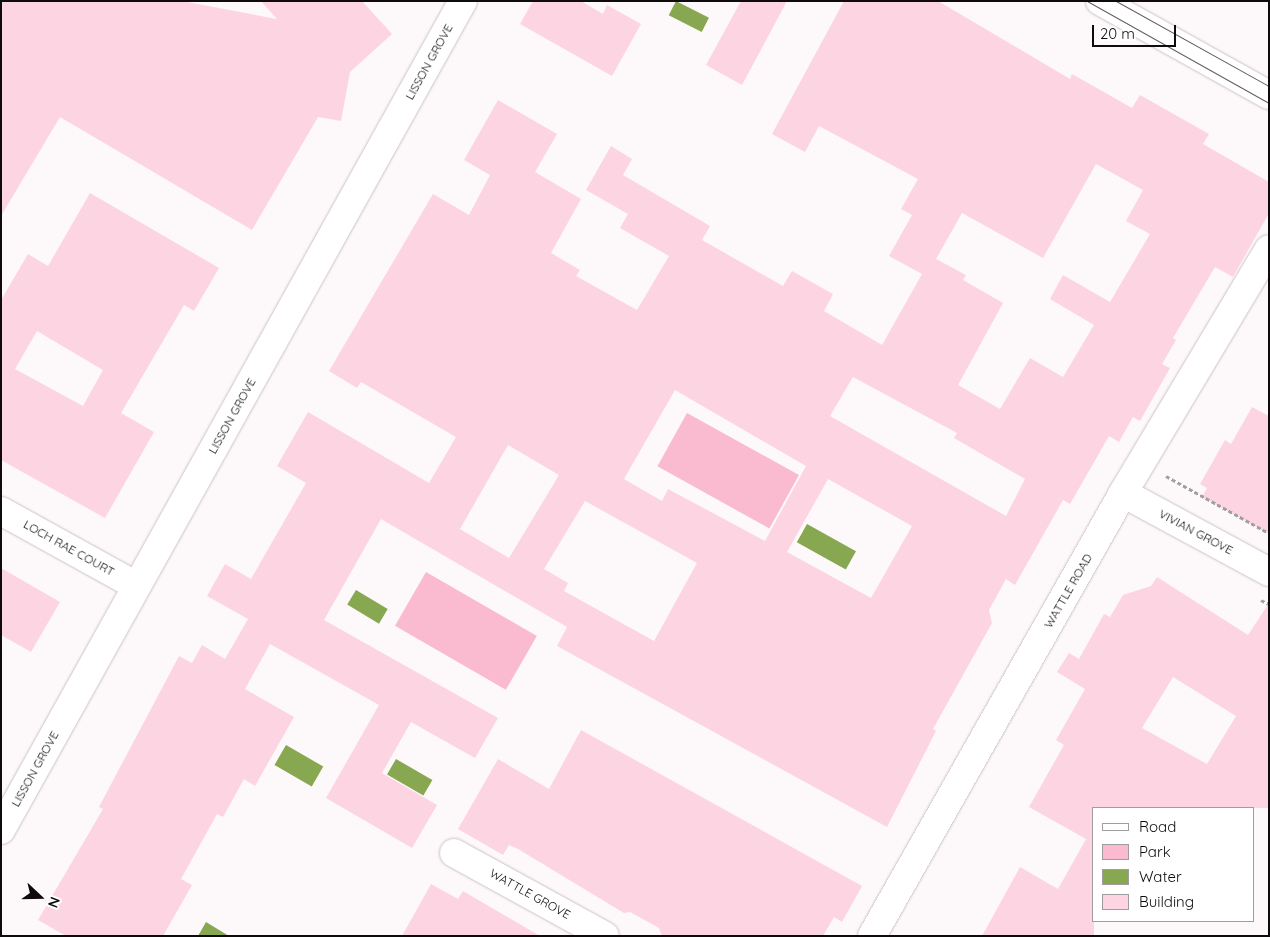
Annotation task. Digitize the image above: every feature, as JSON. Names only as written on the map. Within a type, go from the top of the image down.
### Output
[{"type":"street","name":"LISSON GROVE","points":[[1,830],[463,1]]},
{"type":"street","points":[[1100,1],[1267,91]]},
{"type":"street","name":"WATTLE ROAD","points":[[872,936],[1123,493],[1269,249]]},
{"type":"street","name":"VIVIAN GROVE","points":[[1123,493],[1269,572]]},
{"type":"street","name":"LOCH RAE COURT","points":[[1,511],[137,586]]},
{"type":"street","name":"WATTLE GROVE","points":[[454,853],[605,936]]},
{"type":"path","points":[[1142,462],[1269,533]]},
{"type":"green space","points":[[687,413],[799,475],[769,528],[657,466]]},
{"type":"green space","points":[[426,572],[537,636],[506,690],[395,626]]},
{"type":"water","points":[[676,1],[709,18],[702,32],[669,15]]},
{"type":"water","points":[[807,524],[856,551],[846,570],[797,542]]},
{"type":"water","points":[[356,590],[388,609],[379,624],[347,605]]},
{"type":"water","points":[[286,745],[323,766],[312,786],[274,765]]},
{"type":"water","points":[[396,759],[432,780],[423,796],[387,775]]},
{"type":"water","points":[[206,922],[229,936],[198,936]]},
{"type":"building","points":[[1,1],[182,1],[277,19],[261,1],[362,1],[392,34],[350,72],[341,121],[318,117],[252,230],[60,117],[1,216]]},
{"type":"building","points":[[533,1],[581,1],[603,14],[607,5],[641,24],[612,76],[520,24]]},
{"type":"building","points":[[741,1],[787,1],[742,85],[706,65]]},
{"type":"building","points":[[844,1],[938,1],[1070,79],[1072,74],[1132,108],[1140,95],[1209,134],[1203,144],[1269,182],[1269,213],[1233,277],[1215,267],[1173,338],[1176,340],[1162,364],[1170,368],[1140,421],[1133,417],[1119,442],[1109,436],[1070,504],[1063,500],[1015,585],[1006,579],[989,610],[992,623],[933,729],[936,731],[887,827],[557,646],[567,627],[381,519],[324,620],[498,718],[475,758],[411,722],[382,773],[437,805],[412,848],[326,798],[379,705],[270,644],[245,689],[294,717],[255,786],[244,779],[223,817],[217,814],[181,879],[192,885],[163,936],[66,936],[38,920],[103,809],[99,807],[179,656],[192,663],[202,645],[225,659],[248,619],[207,596],[225,564],[251,579],[306,483],[277,466],[308,412],[429,483],[456,437],[361,382],[357,388],[329,371],[433,194],[469,215],[490,175],[464,160],[498,100],[557,134],[535,172],[581,199],[551,253],[580,270],[576,276],[637,310],[669,256],[620,228],[628,214],[586,190],[611,146],[632,159],[623,175],[710,226],[702,240],[783,286],[792,271],[833,294],[824,311],[882,345],[922,274],[889,256],[912,215],[901,209],[918,179],[819,126],[805,152],[772,134]],"holes":[[[1096,164],[1143,190],[1126,221],[1150,234],[1110,302],[1063,275],[1050,299],[1094,325],[1063,377],[1030,358],[1000,409],[958,385],[1003,303],[963,280],[966,275],[936,259],[962,213],[1043,258]],[[853,377],[957,433],[954,438],[1025,479],[1006,516],[830,416]],[[675,390],[806,466],[765,541],[668,489],[662,501],[624,479]],[[508,445],[559,475],[509,558],[460,529]],[[828,479],[912,526],[871,598],[787,552]],[[585,501],[697,563],[654,641],[564,591],[568,583],[544,569]]]},
{"type":"building","points":[[90,193],[219,268],[194,311],[184,305],[121,413],[154,432],[105,518],[1,460],[1,300],[28,254],[48,266]],"holes":[[[37,331],[103,370],[83,406],[15,369]]]},
{"type":"building","points":[[1252,407],[1269,416],[1269,534],[1202,497],[1207,488],[1200,484],[1225,440],[1231,444]]},
{"type":"building","points":[[1,568],[60,602],[31,652],[1,635]]},
{"type":"building","points":[[1157,577],[1248,635],[1269,603],[1269,808],[1092,807],[1092,922],[1094,922],[1094,936],[982,936],[1020,867],[1058,889],[1086,839],[1029,807],[1064,745],[1056,740],[1085,689],[1057,672],[1069,653],[1079,659],[1104,614],[1110,617],[1123,595],[1151,586]],"holes":[[[1173,677],[1236,716],[1207,764],[1142,728]]]},
{"type":"building","points":[[581,730],[862,886],[842,922],[834,917],[823,936],[662,936],[659,928],[630,912],[624,913],[518,849],[509,845],[503,855],[458,829],[498,759],[549,789]]},
{"type":"building","points":[[431,884],[458,899],[463,891],[540,936],[402,936]]},
{"type":"tram line","points":[[1087,1],[1269,103]]},
{"type":"tram line","points":[[1116,1],[1269,86]]}]
